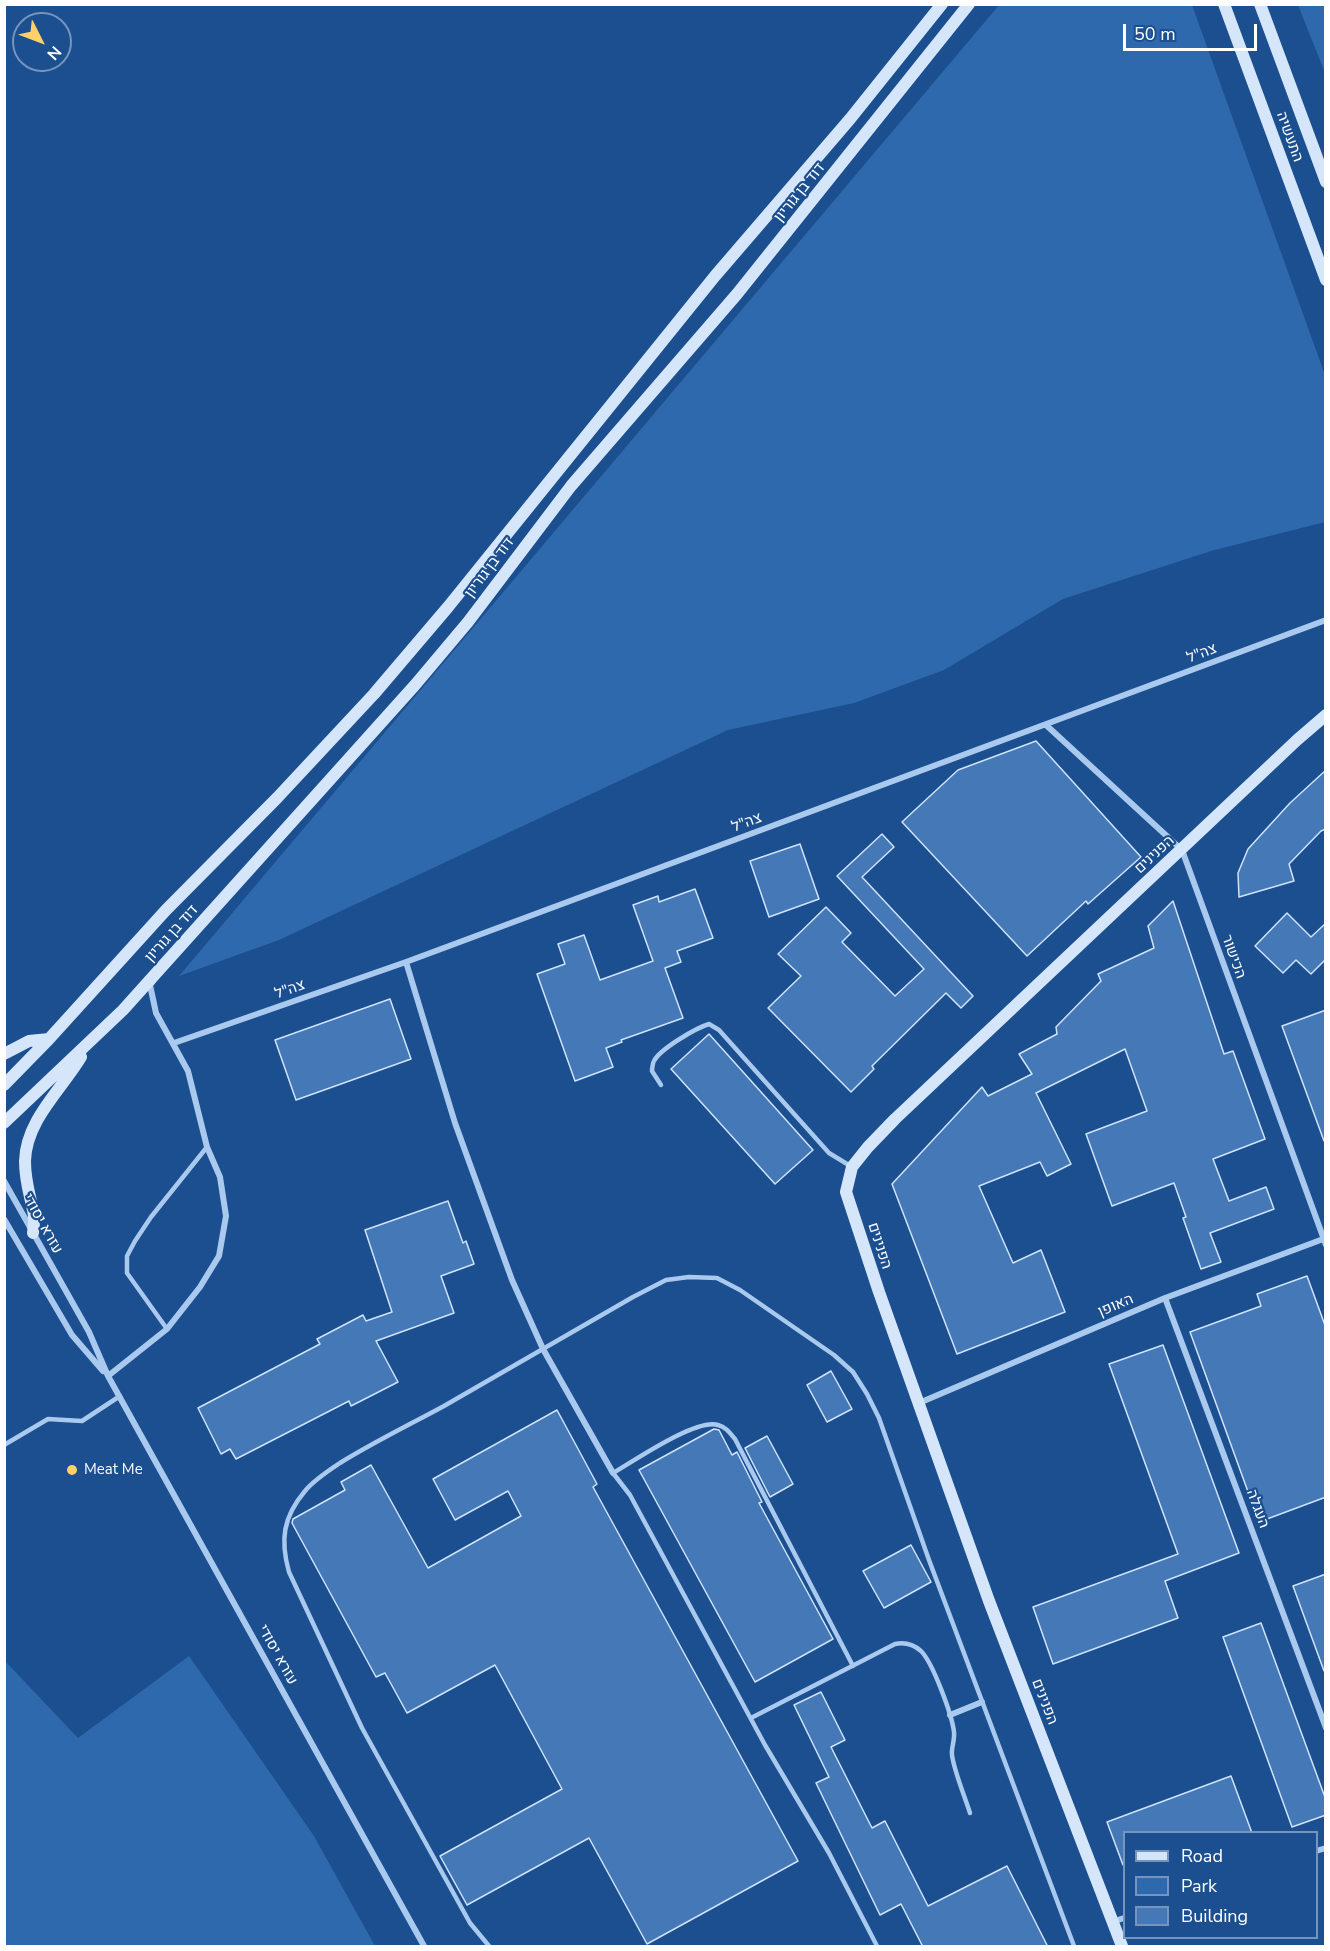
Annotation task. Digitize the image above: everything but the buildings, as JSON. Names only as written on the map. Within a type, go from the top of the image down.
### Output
[{"type":"main road","name":"דוד בן גוריון","points":[[4,1085],[166,910],[277,798],[374,694],[448,607],[715,276],[850,120],[942,4]]},
{"type":"main road","name":"דוד בן גוריון","points":[[4,1123],[123,1010],[294,822],[441,654],[571,486],[737,294],[969,4]]},
{"type":"main road","name":"התעשיה","points":[[1224,4],[1326,280]]},
{"type":"main road","name":"התעשיה","points":[[1260,4],[1326,182]]},
{"type":"main road","name":"הפנינים","points":[[1122,1947],[989,1601],[879,1292],[846,1192],[852,1167],[895,1119],[1326,715]]},
{"type":"main road","points":[[4,1054],[28,1041],[49,1039]]},
{"type":"main road","points":[[33,1233],[34,1212],[26,1186],[26,1148],[43,1110],[70,1076],[90,1043]]},
{"type":"street","name":"צה\"ל","points":[[174,1043],[406,962],[1326,620]]},
{"type":"street","name":"הכישור","points":[[1046,725],[1182,850],[1325,1241]]},
{"type":"street","points":[[108,1376],[167,1329],[200,1287],[219,1256],[226,1216],[220,1177],[207,1147],[188,1071],[156,1013],[150,985],[169,959]]},
{"type":"street","points":[[406,962],[456,1123],[512,1280],[543,1349],[613,1473]]},
{"type":"street","name":"עזרא יסודי","points":[[4,1181],[89,1332],[108,1376],[424,1947]]},
{"type":"street","name":"עזרא יסודי","points":[[4,1219],[72,1335],[108,1376]]},
{"type":"street","name":"האופן","points":[[919,1403],[1165,1298],[1325,1241]]},
{"type":"street","name":"העגלה","points":[[1165,1298],[1326,1728]]},
{"type":"street","points":[[950,1715],[982,1702]]},
{"type":"street","points":[[1112,1922],[1123,1919]]},
{"type":"lane","points":[[662,1085],[652,1071],[653,1062],[661,1053],[697,1028],[709,1024],[719,1030],[829,1153],[852,1167]]},
{"type":"lane","points":[[167,1329],[127,1273],[127,1256],[151,1217],[207,1147]]},
{"type":"lane","points":[[489,1947],[470,1923],[362,1728],[289,1572],[283,1551],[285,1529],[290,1513],[305,1491],[325,1473],[370,1444],[442,1407],[666,1280],[689,1276],[717,1278],[740,1290],[834,1355],[853,1372],[867,1394],[879,1418],[929,1560],[1074,1947]]},
{"type":"lane","points":[[4,1445],[48,1419],[82,1421],[120,1396]]},
{"type":"lane","points":[[853,1666],[728,1429],[717,1424],[702,1424],[613,1473],[630,1495],[751,1718],[829,1852],[877,1947]]},
{"type":"lane","points":[[751,1718],[895,1644],[911,1645],[919,1650],[931,1665],[950,1715],[954,1733],[952,1755],[970,1813]]},
{"type":"green space","points":[[1000,4],[1192,5],[1325,375],[1325,522],[1211,551],[1063,599],[944,670],[854,703],[728,730],[279,940],[179,976]]},
{"type":"green space","points":[[1298,5],[1325,5],[1325,73]]},
{"type":"green space","points":[[189,1656],[314,1836],[375,1946],[5,1946],[5,1661],[78,1738]]},
{"type":"place","name":"Meat Me","points":[[72,1470]]}]
